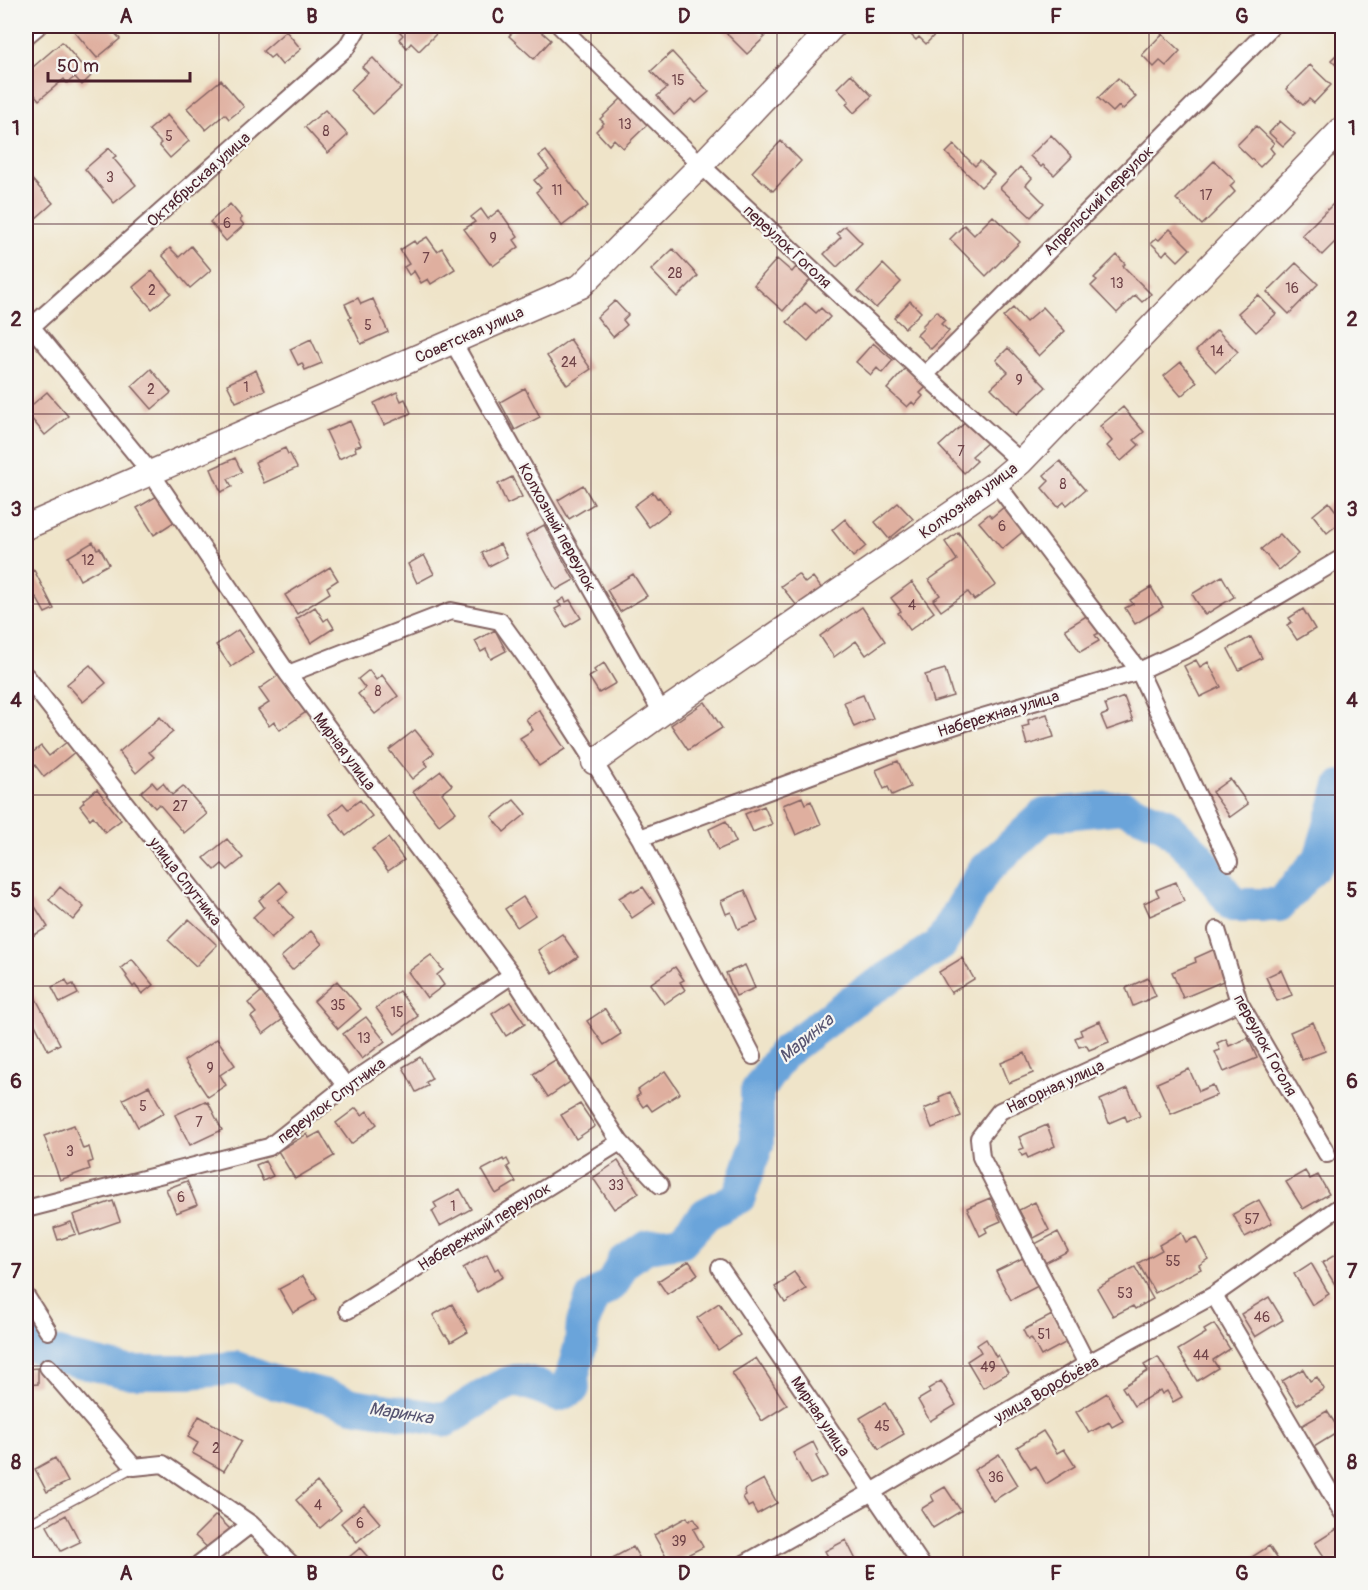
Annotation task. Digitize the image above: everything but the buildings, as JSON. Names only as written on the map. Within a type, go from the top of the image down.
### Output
[{"type":"street","points":[[26,36],[38,26]]},
{"type":"street","name":"Октябрьская улица","points":[[28,323],[346,48],[359,26]]},
{"type":"street","name":"переулок Гоголя","points":[[560,26],[701,165],[1021,462]]},
{"type":"street","name":"Советская улица","points":[[26,527],[580,286],[701,165],[833,26]]},
{"type":"street","name":"Апрельский переулок","points":[[925,375],[1272,26]]},
{"type":"street","name":"Колхозная улица","points":[[594,762],[662,712],[996,483],[1021,462],[1342,129]]},
{"type":"street","name":"Мирная улица","points":[[28,323],[151,473],[288,674],[513,975],[620,1142],[660,1185]]},
{"type":"street","name":"Колхозный переулок","points":[[453,342],[662,712]]},
{"type":"street","points":[[996,483],[1139,671],[1229,862]]},
{"type":"street","name":"Набережная улица","points":[[640,838],[866,755],[969,721],[1139,671],[1195,645],[1342,558]]},
{"type":"street","points":[[288,674],[451,611],[500,621],[533,667],[640,838],[753,1056]]},
{"type":"street","name":"улица Спутника","points":[[26,676],[346,1086]]},
{"type":"street","name":"переулок Гоголя","points":[[1217,930],[1239,1002],[1327,1154]]},
{"type":"street","name":"переулок Спутника","points":[[26,1209],[268,1147],[346,1086],[513,975]]},
{"type":"street","name":"Нагорная улица","points":[[1087,1364],[981,1157],[979,1138],[1000,1111],[1239,1002]]},
{"type":"street","name":"Набережный переулок","points":[[348,1310],[620,1142]]},
{"type":"street","name":"улица Воробьёва","points":[[744,1564],[872,1492],[1087,1364],[1214,1294],[1342,1204]]},
{"type":"street","name":"Мирная улица","points":[[720,1268],[921,1564]]},
{"type":"street","points":[[1214,1294],[1342,1512]]},
{"type":"street","points":[[26,1296],[48,1331]]},
{"type":"street","points":[[48,1367],[134,1467],[163,1464],[251,1524],[291,1564]]},
{"type":"street","points":[[199,1564],[251,1524]]},
{"type":"lane","points":[[26,1525],[134,1467]]},
{"type":"waterway","name":"Маринка","points":[[26,1343],[67,1358],[128,1372],[188,1372],[236,1368],[275,1383],[353,1405],[446,1420],[492,1391],[511,1382],[528,1383],[558,1395],[573,1388],[572,1377],[581,1344],[583,1323],[592,1298],[613,1283],[623,1263],[647,1246],[681,1241],[706,1214],[739,1197],[757,1144],[757,1091],[783,1053],[852,1001],[940,945],[983,872],[1045,815],[1123,807],[1166,825],[1198,856],[1233,905],[1279,905],[1320,859],[1342,786]]}]
